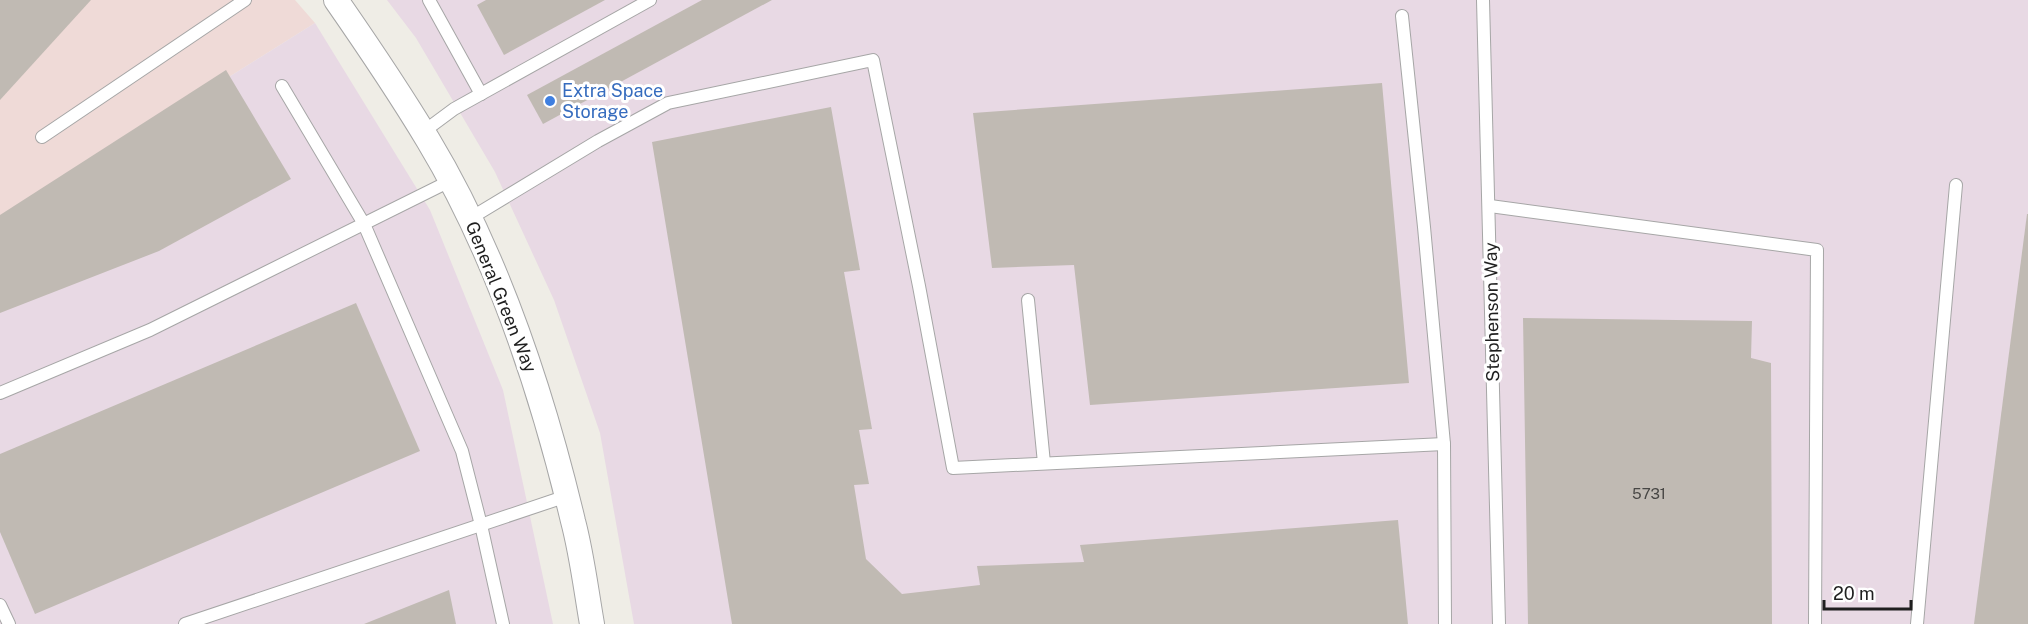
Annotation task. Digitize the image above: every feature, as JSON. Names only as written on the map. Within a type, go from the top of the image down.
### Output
[{"type":"street","name":"General Green Way","points":[[336,0],[383,67],[450,181],[470,219],[520,338],[543,406],[574,523],[592,624]]},
{"type":"lane","points":[[42,137],[245,0]]},
{"type":"lane","points":[[429,0],[482,94]]},
{"type":"lane","points":[[423,132],[454,109],[650,0]]},
{"type":"lane","name":"Stephenson Way","points":[[1484,0],[1498,624]]},
{"type":"lane","points":[[1402,16],[1444,444],[1445,624]]},
{"type":"lane","points":[[470,219],[598,141],[668,103],[873,60],[953,468],[1444,444]]},
{"type":"lane","points":[[282,86],[364,224],[462,451],[503,624]]},
{"type":"lane","points":[[0,393],[150,330],[450,181]]},
{"type":"lane","points":[[1917,624],[1956,185]]},
{"type":"lane","points":[[1490,206],[1816,250],[1815,624]]},
{"type":"lane","points":[[1028,300],[1044,463]]},
{"type":"lane","points":[[185,624],[567,496]]},
{"type":"lane","points":[[0,605],[9,624]]},
{"type":"shaded area","points":[[0,0],[295,0],[315,23],[0,221]]},
{"type":"shaded area","points":[[387,0],[2028,0],[2028,624],[634,624],[600,433],[554,300],[495,172],[416,38]]},
{"type":"shaded area","points":[[315,23],[430,210],[503,390],[553,624],[0,624],[0,221]]},
{"type":"building","points":[[0,0],[91,0],[0,100]]},
{"type":"building","points":[[486,0],[605,0],[504,55],[477,5]]},
{"type":"building","points":[[702,0],[772,0],[543,124],[527,95]]},
{"type":"building","points":[[226,70],[291,179],[159,251],[0,313],[0,215]]},
{"type":"building","points":[[1382,83],[1409,383],[1090,405],[1074,265],[992,268],[973,113]]},
{"type":"building","points":[[831,107],[860,270],[844,272],[872,429],[859,430],[869,484],[854,485],[866,559],[902,594],[980,585],[977,566],[1084,562],[1080,545],[1398,520],[1408,624],[732,624],[652,142]]},
{"type":"building","points":[[2027,214],[2028,624],[1974,624]]},
{"type":"building","points":[[356,303],[420,451],[35,614],[0,532],[0,454]]},
{"type":"building","points":[[1523,318],[1752,321],[1751,358],[1771,363],[1772,624],[1528,624]]},
{"type":"building","points":[[449,590],[456,624],[364,624]]},
{"type":"place","name":"Extra Space Storage","points":[[550,101]]}]
